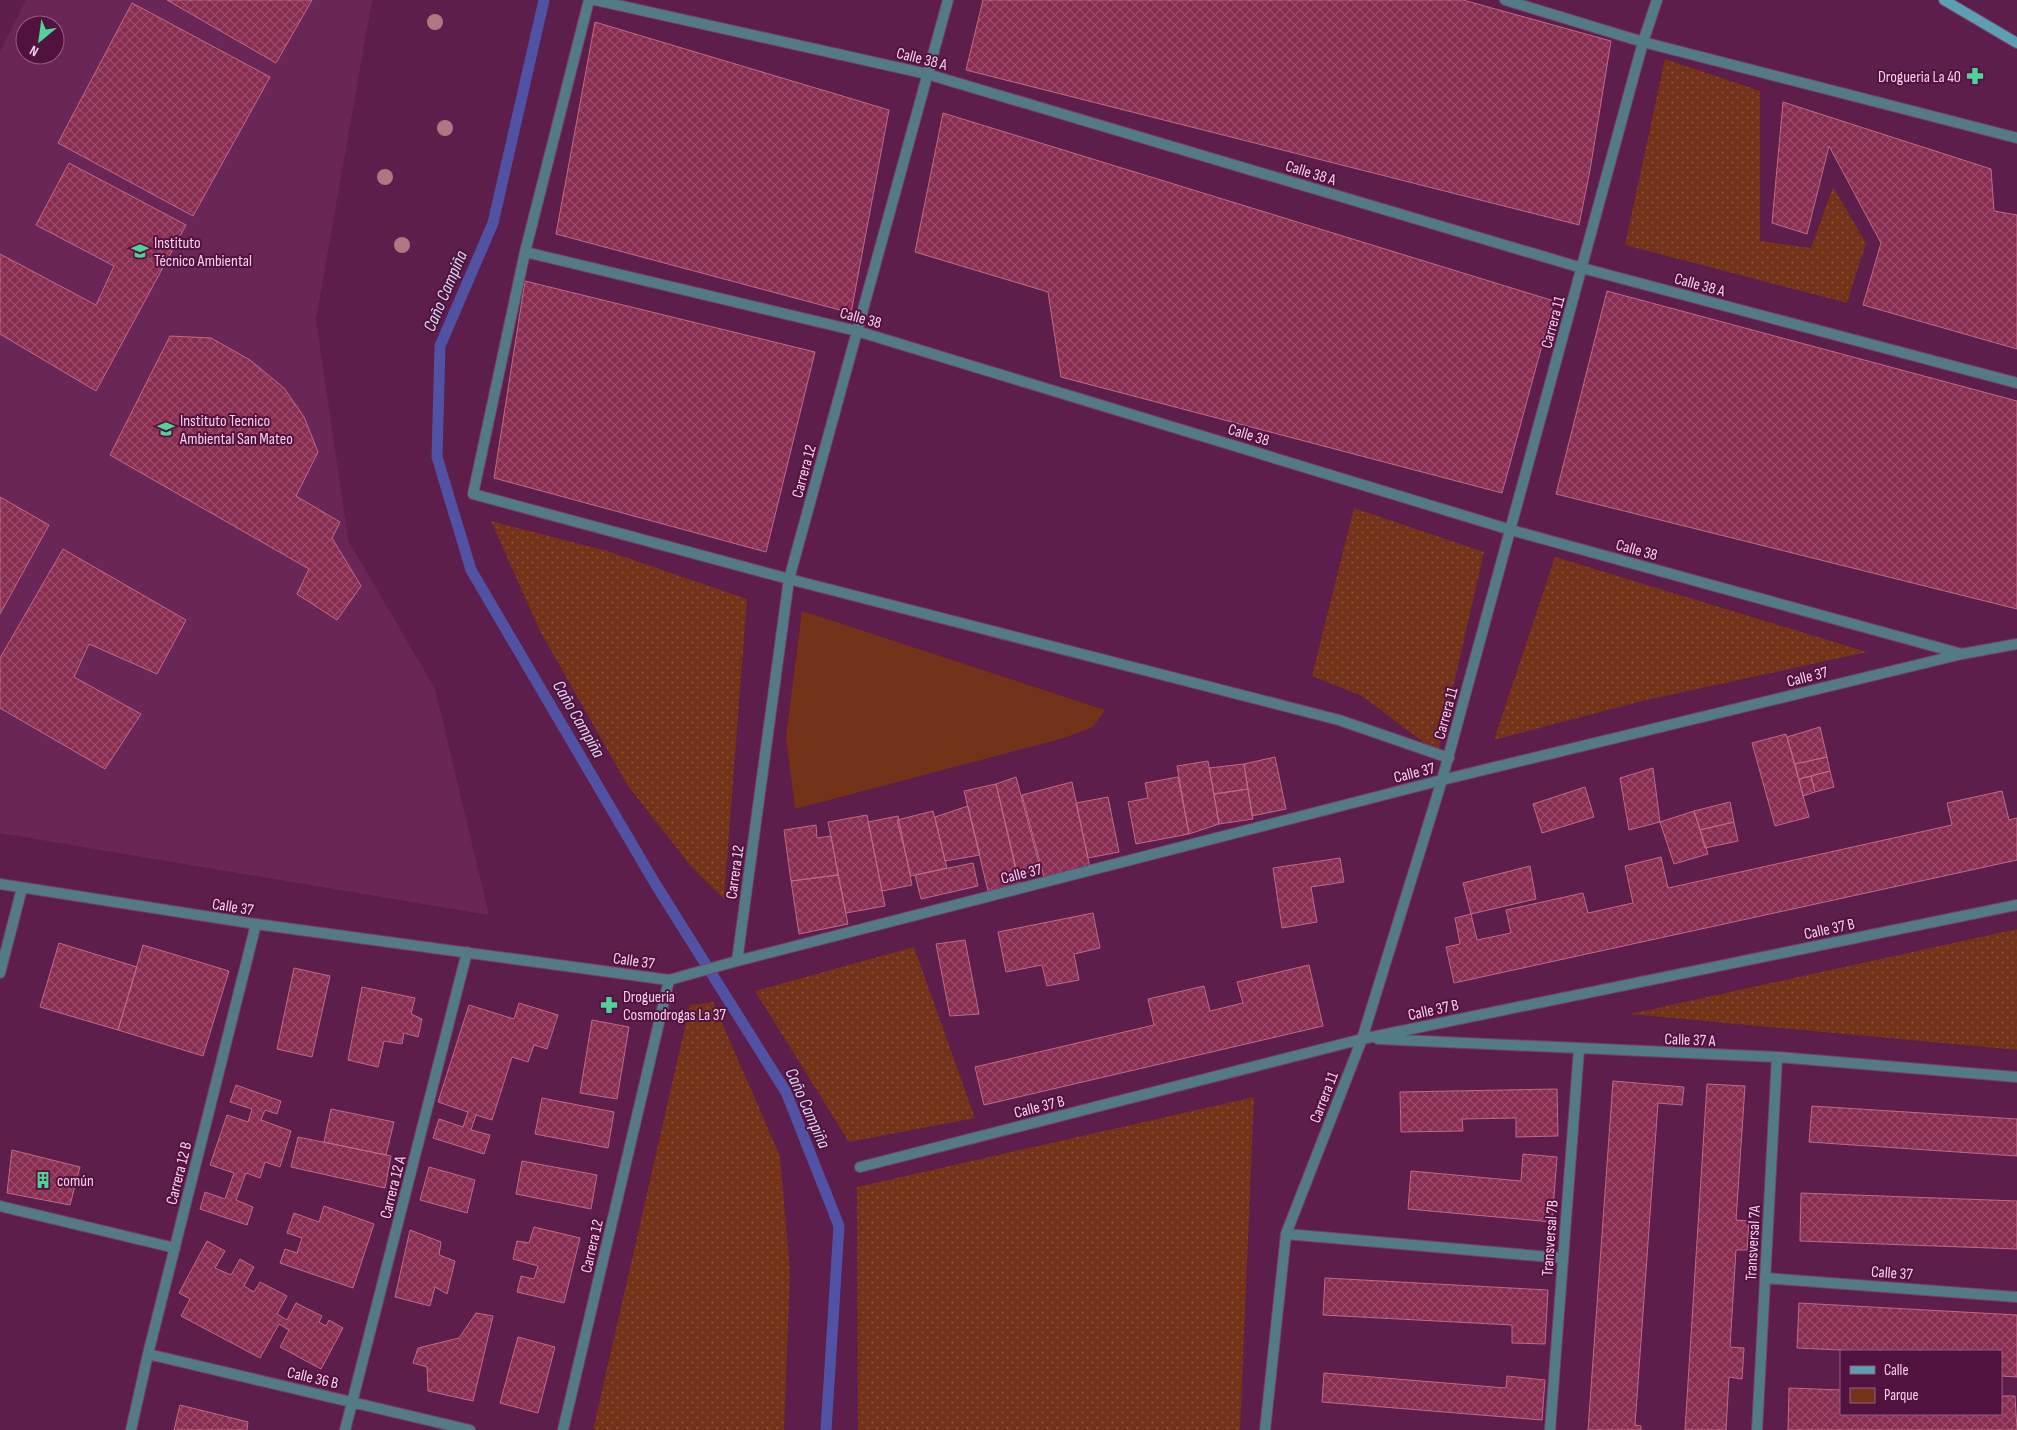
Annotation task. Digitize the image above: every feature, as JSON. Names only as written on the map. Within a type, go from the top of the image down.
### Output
[{"type":"main road","points":[[1944,0],[2017,43]]},
{"type":"street","points":[[589,0],[525,252],[473,494],[789,579],[1339,720],[1449,758]]},
{"type":"street","name":"Calle 38 A","points":[[595,0],[927,74],[1582,268],[2017,383]]},
{"type":"street","name":"Carrera 12","points":[[737,961],[789,579],[948,0]]},
{"type":"street","points":[[1505,0],[1643,42],[2017,138]]},
{"type":"street","name":"Carrera 11","points":[[1265,1430],[1286,1234],[1362,1039],[1449,758],[1643,42],[1657,0]]},
{"type":"street","name":"Calle 38","points":[[525,252],[857,331],[1510,530],[1962,654]]},
{"type":"street","name":"Calle 37","points":[[22,888],[256,924],[669,980],[1442,780],[1962,654],[2017,644]]},
{"type":"street","points":[[0,884],[22,888],[0,973]]},
{"type":"street","name":"Calle 37 B","points":[[860,1168],[1362,1039],[2017,904]]},
{"type":"street","name":"Carrera 12 B","points":[[131,1430],[148,1354],[256,924]]},
{"type":"street","name":"Carrera 12 A","points":[[345,1430],[354,1402],[467,952]]},
{"type":"street","name":"Carrera 12","points":[[564,1430],[669,980]]},
{"type":"street","name":"Calle 37 A","points":[[1362,1039],[1776,1057],[2017,1077]]},
{"type":"street","name":"Transversal 7B","points":[[1550,1430],[1579,1049]]},
{"type":"street","name":"Transversal 7A","points":[[1757,1430],[1776,1057]]},
{"type":"street","points":[[0,1206],[175,1248]]},
{"type":"street","points":[[1286,1234],[1562,1258]]},
{"type":"street","name":"Calle 37","points":[[1765,1278],[2017,1297]]},
{"type":"street","name":"Calle 36 B","points":[[148,1354],[470,1430]]},
{"type":"shaded area","name":"Instituto Tecnico Ambiental San Mateo","points":[[26,0],[372,0],[316,319],[348,540],[435,689],[489,915],[0,833],[0,51],[15,22],[15,65],[65,65],[65,15],[18,15]]},
{"type":"green space","points":[[1665,59],[1760,91],[1760,241],[1811,248],[1833,187],[1866,243],[1847,303],[1625,245]]},
{"type":"green space","points":[[1354,508],[1484,552],[1438,753],[1362,696],[1312,676]]},
{"type":"green space","points":[[491,521],[607,551],[747,599],[724,899],[690,865],[628,786],[540,631]]},
{"type":"green space","points":[[1555,557],[1867,652],[1642,701],[1494,740]]},
{"type":"green space","points":[[802,611],[1105,710],[1093,727],[1064,738],[795,809],[786,737]]},
{"type":"green space","points":[[2017,929],[2017,1050],[1630,1014]]},
{"type":"green space","points":[[914,947],[975,1118],[849,1142],[755,991]]},
{"type":"green space","points":[[713,1002],[780,1156],[790,1272],[784,1430],[593,1430],[690,1005]]},
{"type":"green space","points":[[1254,1097],[1240,1430],[858,1430],[857,1187]]},
{"type":"building","points":[[167,0],[312,0],[276,63]]},
{"type":"building","points":[[983,0],[1463,0],[1611,41],[1579,225],[966,70]]},
{"type":"building","points":[[132,3],[270,77],[193,216],[58,143]]},
{"type":"building","points":[[595,22],[889,110],[851,313],[556,234]]},
{"type":"building","points":[[1783,102],[1991,169],[1994,211],[2017,215],[2017,349],[1863,305],[1881,243],[1829,146],[1807,234],[1772,223]]},
{"type":"building","points":[[943,113],[1554,301],[1502,493],[1061,377],[1048,292],[915,252]]},
{"type":"building","points":[[69,163],[186,225],[96,391],[0,334],[0,254],[96,305],[114,266],[36,225]]},
{"type":"building","points":[[525,281],[815,352],[766,552],[494,478]]},
{"type":"building","points":[[1607,291],[2017,401],[2017,609],[1556,494]]},
{"type":"building","points":[[170,336],[211,338],[250,360],[284,388],[304,417],[318,452],[296,496],[340,522],[332,538],[361,586],[337,620],[297,594],[309,569],[110,455]]},
{"type":"building","points":[[0,497],[49,525],[0,614]]},
{"type":"building","points":[[63,549],[186,620],[157,674],[89,644],[74,677],[141,714],[105,769],[0,708],[0,658]]},
{"type":"building","points":[[1820,727],[1827,757],[1795,764],[1787,737]]},
{"type":"building","points":[[1786,734],[1809,817],[1775,826],[1752,743]]},
{"type":"building","points":[[1275,757],[1286,809],[1252,816],[1244,764]]},
{"type":"building","points":[[1827,757],[1830,771],[1799,779],[1795,764]]},
{"type":"building","points":[[1208,761],[1219,824],[1189,834],[1177,766]]},
{"type":"building","points":[[1244,764],[1248,789],[1214,794],[1209,768]]},
{"type":"building","points":[[1653,768],[1660,822],[1629,830],[1620,778]]},
{"type":"building","points":[[1830,771],[1834,787],[1815,792],[1811,776]]},
{"type":"building","points":[[1811,776],[1815,792],[1803,796],[1799,779]]},
{"type":"building","points":[[1016,777],[1041,871],[1017,875],[996,784]]},
{"type":"building","points":[[1178,777],[1189,834],[1136,844],[1128,802],[1148,798],[1145,783]]},
{"type":"building","points":[[1072,782],[1090,868],[1044,877],[1022,795]]},
{"type":"building","points":[[996,784],[1020,884],[988,891],[964,791]]},
{"type":"building","points":[[1585,787],[1594,817],[1542,833],[1533,804]]},
{"type":"building","points":[[1248,789],[1253,819],[1219,824],[1214,794]]},
{"type":"building","points":[[2002,791],[2009,820],[2017,818],[2017,860],[1454,983],[1446,947],[1460,944],[1455,918],[1471,914],[1477,940],[1511,933],[1506,910],[1583,893],[1588,913],[1633,903],[1625,866],[1661,857],[1668,888],[1952,825],[1947,803]]},
{"type":"building","points":[[1108,797],[1119,852],[1088,858],[1076,803]]},
{"type":"building","points":[[1730,802],[1734,822],[1700,830],[1694,811]]},
{"type":"building","points":[[968,806],[980,855],[945,861],[935,817]]},
{"type":"building","points":[[933,811],[947,868],[911,876],[897,820]]},
{"type":"building","points":[[1694,811],[1708,854],[1674,864],[1660,822]]},
{"type":"building","points":[[867,815],[885,906],[846,913],[828,822]]},
{"type":"building","points":[[898,816],[912,885],[882,891],[868,822]]},
{"type":"building","points":[[1734,822],[1738,841],[1705,848],[1700,830]]},
{"type":"building","points":[[816,825],[817,838],[831,836],[838,875],[791,881],[784,830]]},
{"type":"building","points":[[1340,858],[1344,882],[1311,887],[1317,922],[1282,928],[1273,868]]},
{"type":"building","points":[[973,863],[978,886],[921,899],[915,875]]},
{"type":"building","points":[[1530,866],[1536,899],[1471,914],[1463,883]]},
{"type":"building","points":[[838,875],[848,924],[799,934],[791,881]]},
{"type":"building","points":[[1093,913],[1100,948],[1074,954],[1079,980],[1047,986],[1042,965],[1006,972],[998,932]]},
{"type":"building","points":[[965,940],[979,1014],[950,1016],[936,944]]},
{"type":"building","points":[[59,943],[137,967],[118,1030],[40,1007]]},
{"type":"building","points":[[143,945],[229,971],[203,1056],[118,1030]]},
{"type":"building","points":[[1309,965],[1323,1026],[984,1105],[975,1067],[1154,1025],[1148,999],[1204,986],[1210,1011],[1243,1003],[1237,982]]},
{"type":"building","points":[[294,968],[330,976],[312,1057],[277,1049]]},
{"type":"building","points":[[362,987],[415,998],[411,1014],[422,1019],[418,1037],[404,1033],[402,1044],[384,1041],[378,1067],[348,1060]]},
{"type":"building","points":[[519,1003],[558,1015],[547,1049],[534,1045],[528,1062],[512,1057],[492,1120],[476,1115],[471,1130],[490,1135],[484,1154],[433,1138],[439,1119],[463,1127],[468,1112],[438,1102],[469,1005],[514,1019]]},
{"type":"building","points":[[592,1020],[629,1027],[617,1099],[580,1093]]},
{"type":"building","points":[[1613,1081],[1684,1087],[1682,1105],[1658,1103],[1635,1425],[1641,1426],[1641,1430],[1588,1430]]},
{"type":"building","points":[[1707,1084],[1745,1086],[1736,1220],[1749,1221],[1747,1250],[1736,1250],[1730,1347],[1744,1348],[1742,1379],[1729,1377],[1726,1430],[1685,1430]]},
{"type":"building","points":[[236,1085],[281,1101],[277,1114],[265,1110],[261,1120],[291,1131],[280,1167],[265,1162],[260,1178],[246,1173],[236,1200],[253,1207],[247,1225],[200,1209],[205,1192],[225,1199],[234,1173],[210,1165],[227,1115],[248,1122],[252,1109],[230,1102]]},
{"type":"building","points":[[1557,1089],[1558,1136],[1516,1137],[1516,1118],[1462,1119],[1463,1131],[1401,1132],[1400,1092]]},
{"type":"building","points":[[542,1098],[614,1112],[608,1148],[535,1134]]},
{"type":"building","points":[[1812,1106],[2017,1119],[2017,1156],[1809,1142]]},
{"type":"building","points":[[331,1109],[394,1122],[386,1155],[324,1142]]},
{"type":"building","points":[[298,1137],[391,1156],[385,1188],[291,1167]]},
{"type":"building","name":"común","points":[[12,1150],[80,1167],[70,1205],[7,1193]]},
{"type":"building","points":[[1523,1154],[1557,1157],[1552,1222],[1408,1209],[1411,1171],[1521,1181]]},
{"type":"building","points":[[522,1161],[597,1175],[591,1209],[516,1194]]},
{"type":"building","points":[[429,1167],[475,1180],[467,1213],[420,1200]]},
{"type":"building","points":[[1801,1193],[2017,1201],[2017,1249],[1800,1241]]},
{"type":"building","points":[[324,1206],[374,1224],[353,1288],[280,1263],[285,1249],[297,1253],[302,1238],[287,1233],[294,1213],[319,1222]]},
{"type":"building","points":[[534,1227],[580,1238],[564,1303],[517,1292],[521,1276],[534,1279],[538,1266],[513,1259],[517,1241],[529,1243]]},
{"type":"building","points":[[410,1230],[441,1242],[439,1255],[455,1261],[447,1294],[435,1287],[430,1306],[395,1297]]},
{"type":"building","points":[[207,1241],[225,1251],[215,1268],[231,1275],[240,1259],[254,1267],[244,1286],[254,1292],[260,1282],[287,1296],[277,1314],[287,1320],[296,1303],[322,1316],[319,1322],[326,1326],[329,1320],[343,1328],[321,1369],[280,1347],[289,1330],[279,1324],[260,1358],[181,1316],[190,1299],[179,1293]]},
{"type":"building","points":[[1325,1278],[1548,1290],[1545,1344],[1512,1343],[1512,1325],[1323,1315]]},
{"type":"building","points":[[1799,1303],[2017,1315],[2017,1377],[2002,1376],[2002,1350],[1840,1350],[1797,1348]]},
{"type":"building","points":[[476,1313],[493,1316],[473,1401],[428,1391],[427,1367],[413,1363],[418,1348],[459,1338]]},
{"type":"building","points":[[518,1337],[555,1347],[538,1413],[500,1403]]},
{"type":"building","points":[[1324,1373],[1506,1388],[1507,1376],[1545,1380],[1542,1420],[1322,1402]]},
{"type":"building","points":[[1789,1388],[1840,1390],[1840,1415],[2002,1415],[2002,1396],[2015,1396],[2017,1430],[1788,1430]]},
{"type":"building","points":[[180,1405],[248,1422],[247,1430],[174,1430]]},
{"type":"waterway","name":"Caño Campiña","points":[[544,0],[493,223],[440,346],[437,457],[471,570],[656,885],[786,1092],[839,1226],[826,1430]]},
{"type":"place","name":"Drogueria La 40","points":[[1975,76]]},
{"type":"place","name":"Instituto Técnico Ambiental","points":[[140,251]]},
{"type":"place","name":"Instituto Tecnico Ambiental San Mateo","points":[[166,429]]},
{"type":"place","name":"Drogueria Cosmodrogas La 37","points":[[609,1005]]},
{"type":"place","name":"común","points":[[43,1180]]}]
